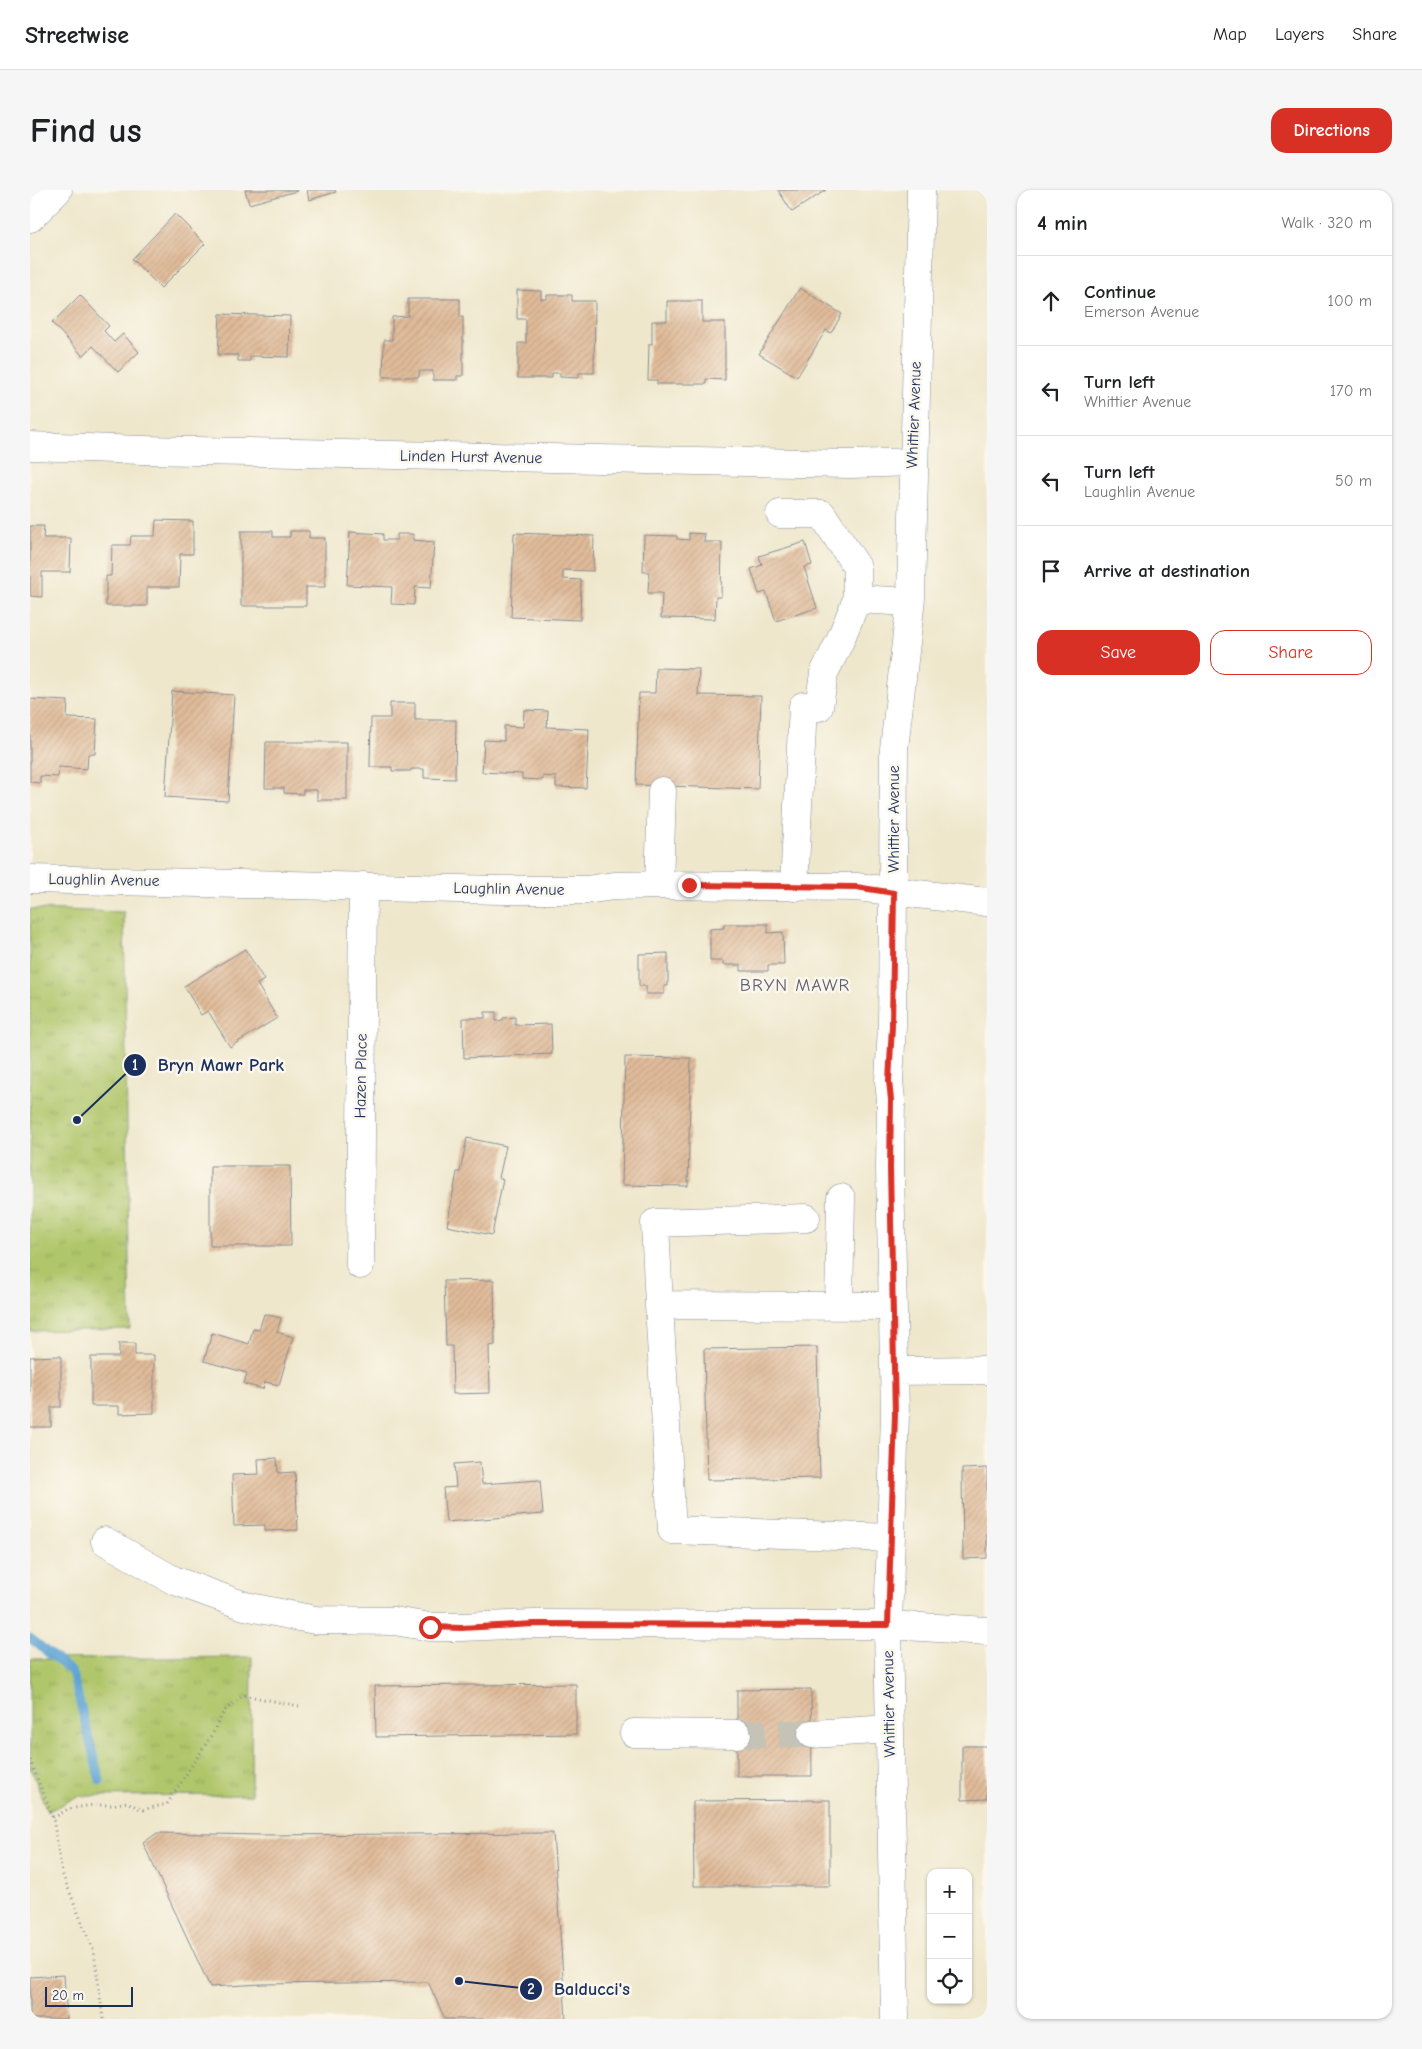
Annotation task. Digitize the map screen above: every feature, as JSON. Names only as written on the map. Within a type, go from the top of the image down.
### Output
[{"type":"street","points":[[30,218],[58,190]]},
{"type":"street","name":"Whittier Avenue","points":[[895,2019],[888,1625],[895,1415],[890,1168],[891,1100],[889,1081],[892,1026],[894,749],[910,602],[921,190]]},
{"type":"street","name":"Linden Hurst Avenue","points":[[30,446],[142,450],[851,464],[913,462]]},
{"type":"street","points":[[780,514],[822,514],[857,567],[857,599],[824,673],[819,707],[803,706],[794,887]]},
{"type":"street","points":[[857,599],[910,602]]},
{"type":"street","points":[[659,886],[662,791]]},
{"type":"street","name":"Laughlin Avenue","points":[[30,879],[586,890],[614,886],[856,887],[894,893],[987,902]]},
{"type":"street","name":"Hazen Place","points":[[360,1265],[364,886]]},
{"type":"street","points":[[838,1306],[841,1198]]},
{"type":"street","points":[[806,1218],[655,1223],[672,1530],[891,1538]]},
{"type":"street","points":[[659,1305],[893,1306]]},
{"type":"street","points":[[894,1371],[987,1370]]},
{"type":"street","points":[[105,1541],[173,1580],[246,1606],[315,1620],[394,1621],[430,1627],[461,1628],[534,1624],[888,1625],[987,1631]]},
{"type":"street","points":[[812,1734],[890,1730]]},
{"type":"street","points":[[634,1733],[737,1734]]},
{"type":"path","points":[[53,1818],[68,1809],[93,1805],[112,1806],[127,1802],[142,1810],[167,1804],[213,1732],[224,1711],[243,1694],[299,1706]]},
{"type":"path","points":[[30,1760],[53,1818],[62,1873],[94,1952],[103,2019]]},
{"type":"green space","points":[[30,909],[124,912],[130,1329],[30,1331]]},
{"type":"green space","points":[[252,1657],[251,1795],[78,1796],[47,1812],[30,1765],[30,1659]]},
{"type":"building","points":[[245,190],[297,190],[297,191],[249,204]]},
{"type":"building","points":[[307,190],[335,190],[336,192],[309,200]]},
{"type":"building","points":[[778,190],[826,190],[792,212]]},
{"type":"building","points":[[175,214],[205,244],[161,288],[132,259]]},
{"type":"building","points":[[800,288],[842,314],[831,333],[826,330],[797,377],[759,354]]},
{"type":"building","points":[[517,290],[541,291],[541,299],[547,299],[547,295],[572,295],[572,301],[595,301],[594,373],[579,373],[579,378],[560,377],[560,373],[552,373],[552,378],[518,378],[518,343],[526,343],[526,319],[517,319]]},
{"type":"building","points":[[80,295],[109,326],[104,331],[114,342],[123,334],[139,352],[118,372],[93,346],[83,356],[52,323]]},
{"type":"building","points":[[408,299],[460,299],[460,317],[463,317],[463,376],[457,376],[457,380],[433,380],[433,371],[419,371],[419,377],[383,377],[384,340],[392,340],[392,317],[408,316]]},
{"type":"building","points":[[667,301],[702,301],[702,322],[725,322],[725,380],[706,379],[706,384],[657,384],[657,380],[648,380],[649,344],[652,344],[652,321],[667,321]]},
{"type":"building","points":[[220,314],[290,316],[289,357],[250,356],[250,361],[238,361],[238,355],[218,355]]},
{"type":"building","points":[[156,520],[193,521],[193,554],[180,554],[179,587],[147,587],[147,606],[106,606],[106,576],[111,576],[112,545],[130,545],[131,536],[155,536]]},
{"type":"building","points":[[30,526],[44,526],[43,538],[71,538],[70,572],[42,572],[42,597],[30,596]]},
{"type":"building","points":[[241,531],[273,531],[273,537],[290,537],[290,531],[309,531],[309,538],[325,538],[325,587],[306,587],[306,606],[241,606]]},
{"type":"building","points":[[350,532],[383,534],[383,540],[397,540],[397,534],[413,534],[413,540],[434,542],[431,588],[415,587],[414,605],[391,604],[392,587],[347,585]]},
{"type":"building","points":[[514,533],[594,536],[593,571],[563,570],[563,579],[581,580],[580,620],[511,617]]},
{"type":"building","points":[[689,533],[705,534],[704,542],[722,542],[721,597],[716,597],[715,619],[661,618],[662,593],[648,593],[649,572],[643,572],[644,535],[677,536],[677,539],[689,540]]},
{"type":"building","points":[[805,542],[812,565],[804,567],[817,608],[776,621],[766,592],[759,594],[751,569],[762,565],[759,556]]},
{"type":"building","points":[[656,668],[699,669],[698,695],[761,696],[758,789],[636,785],[639,693],[655,693]]},
{"type":"building","points":[[172,691],[234,695],[228,801],[165,797]]},
{"type":"building","points":[[30,699],[68,701],[67,718],[97,719],[95,754],[88,754],[87,769],[59,767],[58,777],[40,776],[40,783],[30,782]]},
{"type":"building","points":[[390,703],[415,703],[415,720],[456,720],[455,779],[424,778],[424,769],[392,771],[392,767],[370,767],[371,718],[390,718]]},
{"type":"building","points":[[524,710],[548,711],[547,727],[589,729],[586,788],[556,787],[556,777],[543,776],[543,780],[522,779],[522,774],[482,772],[484,740],[504,741],[504,726],[523,727]]},
{"type":"building","points":[[266,742],[347,742],[347,800],[317,800],[317,790],[303,790],[303,794],[284,793],[284,788],[265,788]]},
{"type":"building","points":[[724,924],[768,924],[768,933],[783,932],[784,965],[768,965],[768,971],[741,971],[741,965],[723,965],[723,961],[710,961],[710,929],[724,928]]},
{"type":"building","points":[[245,949],[264,980],[257,984],[277,1018],[230,1047],[208,1011],[201,1015],[184,986]]},
{"type":"building","points":[[668,953],[668,986],[664,986],[664,994],[646,994],[646,986],[639,986],[639,954]]},
{"type":"building","points":[[485,1012],[496,1012],[496,1021],[515,1017],[515,1025],[551,1024],[552,1054],[464,1058],[463,1018],[485,1018]]},
{"type":"building","points":[[625,1057],[691,1058],[688,1186],[622,1185]]},
{"type":"building","points":[[467,1138],[506,1146],[499,1178],[503,1179],[492,1235],[447,1226],[457,1172],[460,1172]]},
{"type":"building","points":[[210,1166],[290,1166],[291,1246],[210,1246]]},
{"type":"building","points":[[494,1280],[495,1345],[489,1346],[490,1393],[453,1394],[452,1346],[446,1346],[444,1281]]},
{"type":"building","points":[[264,1314],[281,1318],[277,1332],[293,1337],[279,1385],[265,1382],[263,1389],[244,1384],[247,1373],[204,1361],[212,1333],[249,1344],[253,1329],[259,1330]]},
{"type":"building","points":[[119,1343],[135,1343],[135,1355],[154,1355],[154,1413],[119,1414],[119,1406],[91,1406],[91,1357],[119,1357]]},
{"type":"building","points":[[817,1347],[820,1478],[707,1480],[704,1349]]},
{"type":"building","points":[[61,1356],[61,1407],[51,1407],[51,1427],[30,1427],[30,1357]]},
{"type":"building","points":[[277,1458],[278,1473],[295,1472],[298,1530],[265,1531],[265,1525],[234,1526],[232,1475],[259,1474],[258,1459]]},
{"type":"building","points":[[480,1462],[482,1484],[540,1480],[543,1514],[446,1522],[443,1488],[456,1487],[454,1464]]},
{"type":"building","points":[[987,1468],[987,1558],[963,1559],[962,1469]]},
{"type":"building","points":[[576,1684],[576,1734],[376,1737],[375,1686]]},
{"type":"building","points":[[811,1689],[812,1776],[737,1776],[737,1690]]},
{"type":"building","points":[[962,1746],[987,1746],[987,1799],[962,1800]]},
{"type":"building","points":[[830,1800],[830,1886],[694,1886],[693,1801]]},
{"type":"building","points":[[157,1833],[262,1835],[553,1833],[566,2019],[445,2019],[428,1982],[262,1984],[210,1987],[143,1843]]},
{"type":"building","points":[[64,1975],[67,2019],[30,2019],[30,1977]]},
{"type":"waterway","points":[[30,1638],[72,1672],[100,1781]]},
{"type":"tunnel","points":[[737,1734],[812,1734]]},
{"type":"place","name":"Bryn Mawr Park","points":[[77,1120]]},
{"type":"place","name":"Balducci's","points":[[459,1981]]},
{"type":"district","name":"BRYN MAWR","points":[[795,985]]},
{"type":"route","points":[[430,1627],[461,1628],[534,1624],[888,1625],[895,1415],[890,1168],[891,1100],[889,1081],[892,1026],[894,893],[856,887],[689,885]]}]
